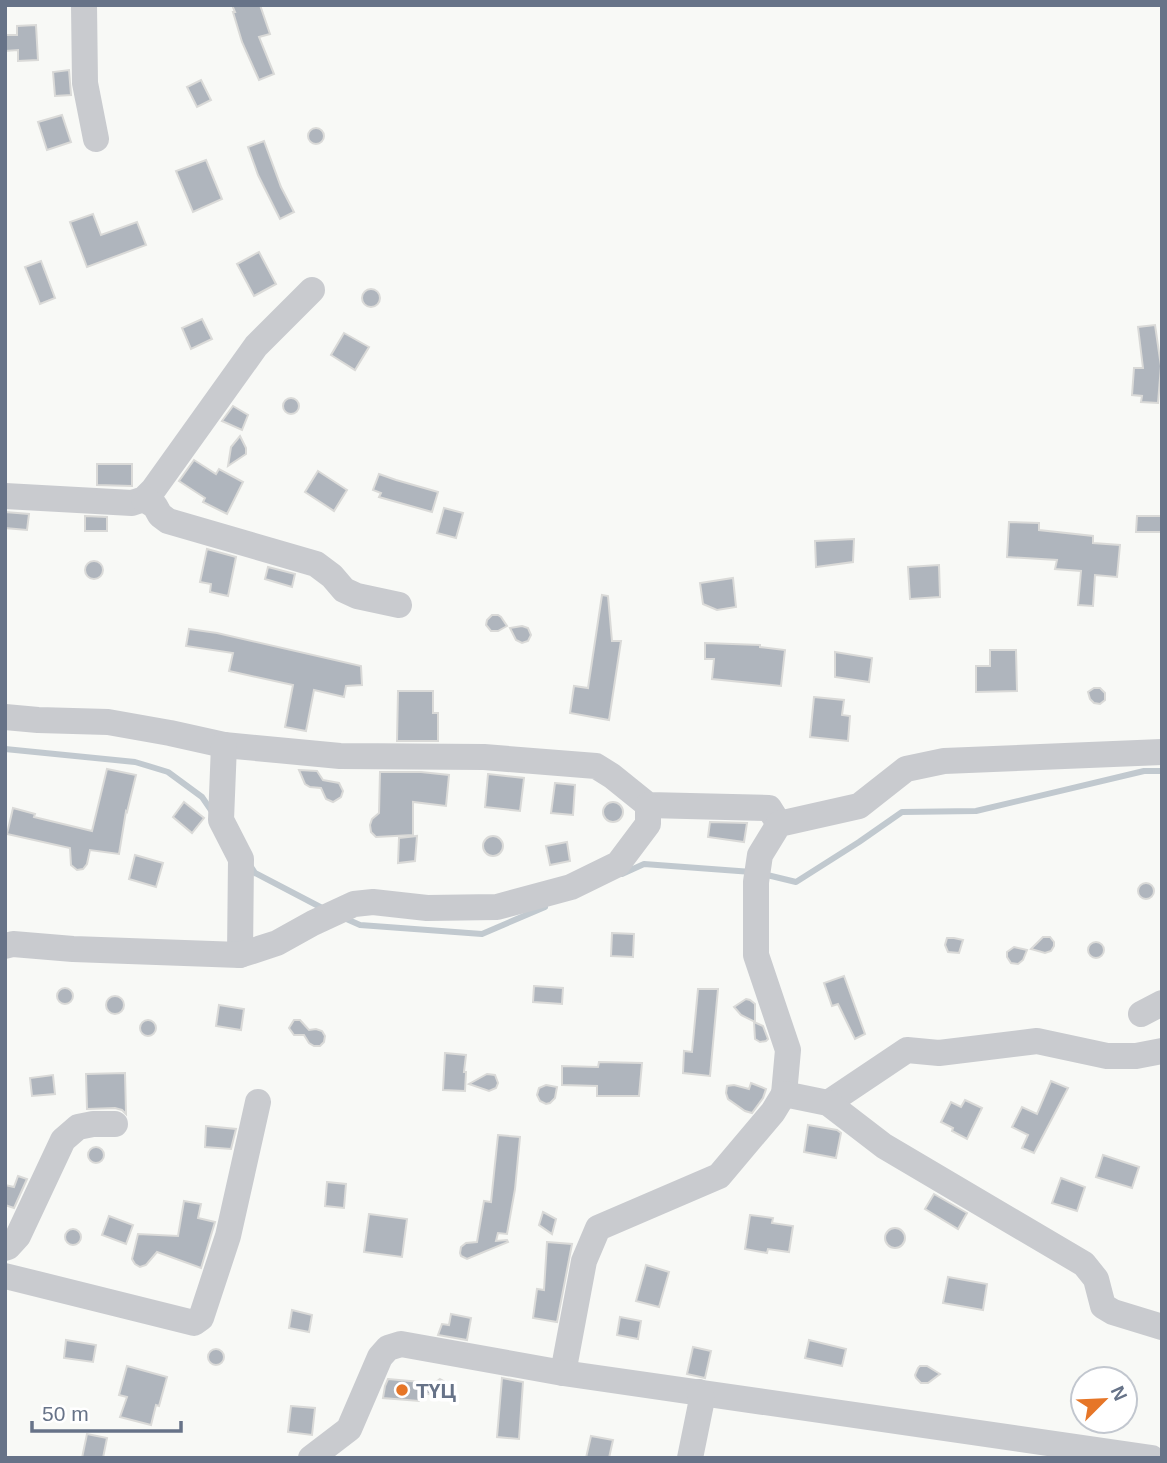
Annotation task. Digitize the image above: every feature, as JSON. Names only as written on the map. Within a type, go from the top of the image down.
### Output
[{"type":"street","points":[[84,5],[85,83],[96,139]]},
{"type":"street","points":[[5,496],[132,503],[144,499],[256,346],[312,290]]},
{"type":"street","points":[[144,499],[155,506],[160,515],[168,521],[316,564],[344,590],[357,596],[399,605]]},
{"type":"street","points":[[5,717],[108,722],[225,745],[340,756],[484,757],[596,766],[648,805],[769,808],[779,824]]},
{"type":"street","points":[[225,745],[220,820],[241,859],[240,955]]},
{"type":"street","points":[[563,1373],[584,1261],[598,1228],[719,1176],[773,1112],[784,1094],[788,1050],[756,955],[756,882],[760,855],[779,824],[859,806],[906,769],[944,761],[1162,752]]},
{"type":"street","points":[[5,946],[13,944],[240,955],[277,943],[354,904],[373,902],[427,908],[497,907],[571,887],[618,864],[648,824],[648,805]]},
{"type":"street","points":[[828,1103],[907,1049],[939,1054],[1037,1041],[1107,1056],[1162,1051]]},
{"type":"street","points":[[784,1094],[828,1103],[884,1146],[1084,1264],[1096,1279],[1103,1306],[1113,1312],[1162,1326]]},
{"type":"street","points":[[5,1276],[194,1323],[201,1318],[228,1236],[258,1102]]},
{"type":"street","points":[[5,1248],[18,1236],[63,1140],[78,1127],[115,1124]]},
{"type":"street","points":[[311,1458],[349,1429],[380,1357],[388,1348],[401,1344],[563,1373],[1152,1458]]},
{"type":"street","points":[[690,1458],[702,1399],[699,1392]]},
{"type":"building","points":[[232,5],[260,5],[270,34],[259,37],[274,74],[259,80],[242,42]]},
{"type":"building","points":[[36,25],[38,60],[18,61],[18,50],[5,51],[5,35],[17,35],[17,26]]},
{"type":"building","points":[[69,70],[71,95],[55,96],[53,72]]},
{"type":"building","points":[[201,80],[211,100],[197,107],[187,87]]},
{"type":"building","points":[[62,115],[71,142],[47,150],[38,122]]},
{"type":"building","points":[[313,128],[319,128],[324,136],[322,142],[313,144],[308,139],[308,133]]},
{"type":"building","points":[[264,141],[281,187],[294,212],[280,219],[258,175],[248,147]]},
{"type":"building","points":[[206,160],[222,199],[193,212],[176,171]]},
{"type":"building","points":[[93,214],[101,235],[137,222],[146,245],[87,267],[70,222]]},
{"type":"building","points":[[259,252],[276,284],[254,296],[237,264]]},
{"type":"building","points":[[41,261],[55,298],[40,304],[25,267]]},
{"type":"building","points":[[371,289],[377,292],[380,298],[377,304],[371,307],[365,304],[362,298],[365,292]]},
{"type":"building","points":[[202,319],[212,339],[191,349],[182,328]]},
{"type":"building","points":[[1155,325],[1161,366],[1158,403],[1141,402],[1142,396],[1132,395],[1134,368],[1143,368],[1138,327]]},
{"type":"building","points":[[344,333],[369,347],[355,370],[331,355]]},
{"type":"building","points":[[288,398],[294,398],[299,406],[297,412],[288,414],[283,409],[283,403]]},
{"type":"building","points":[[233,406],[248,415],[242,430],[222,421]]},
{"type":"building","points":[[240,436],[246,454],[228,466],[231,447]]},
{"type":"building","points":[[194,460],[216,474],[219,469],[243,482],[227,514],[203,502],[205,498],[179,481]]},
{"type":"building","points":[[97,464],[132,464],[132,486],[97,485]]},
{"type":"building","points":[[318,471],[347,490],[334,511],[305,492]]},
{"type":"building","points":[[379,474],[438,492],[432,512],[379,497],[381,493],[373,490]]},
{"type":"building","points":[[444,508],[463,513],[456,538],[437,533]]},
{"type":"building","points":[[5,512],[29,514],[27,530],[5,528]]},
{"type":"building","points":[[85,516],[107,517],[107,531],[85,531]]},
{"type":"building","points":[[1137,516],[1162,516],[1162,532],[1136,532]]},
{"type":"building","points":[[1009,522],[1039,523],[1039,530],[1093,536],[1093,543],[1120,545],[1117,577],[1095,575],[1093,606],[1078,605],[1081,571],[1055,569],[1057,560],[1007,557]]},
{"type":"building","points":[[854,539],[853,562],[816,567],[815,541]]},
{"type":"building","points":[[207,549],[236,557],[228,596],[210,592],[211,584],[200,582]]},
{"type":"building","points":[[94,561],[100,564],[103,570],[100,576],[94,579],[88,576],[85,570],[88,564]]},
{"type":"building","points":[[939,565],[940,597],[910,599],[908,567]]},
{"type":"building","points":[[268,567],[295,574],[292,587],[265,579]]},
{"type":"building","points":[[733,578],[736,607],[717,610],[703,604],[700,583]]},
{"type":"building","points":[[602,595],[608,596],[612,641],[621,641],[609,720],[570,713],[574,686],[588,688]]},
{"type":"building","points":[[492,615],[501,617],[507,626],[491,631],[486,625]]},
{"type":"building","points":[[510,628],[528,628],[531,635],[528,641],[522,643],[516,640]]},
{"type":"building","points":[[189,629],[361,666],[362,685],[346,686],[344,697],[314,690],[306,731],[285,727],[293,685],[229,671],[233,653],[186,646]]},
{"type":"building","points":[[705,643],[760,645],[785,650],[781,686],[712,679],[714,659],[705,659]]},
{"type":"building","points":[[990,650],[1016,650],[1017,691],[976,692],[976,666],[990,666]]},
{"type":"building","points":[[835,652],[872,658],[869,682],[835,677]]},
{"type":"building","points":[[1100,688],[1105,693],[1105,700],[1100,704],[1090,699],[1088,692]]},
{"type":"building","points":[[398,691],[433,691],[433,713],[438,713],[438,741],[397,741]]},
{"type":"building","points":[[814,697],[844,700],[842,715],[850,716],[848,741],[810,737]]},
{"type":"building","points":[[107,769],[136,775],[126,811],[119,854],[90,850],[87,864],[83,869],[77,870],[71,865],[70,848],[7,834],[13,808],[35,814],[34,817],[92,831]]},
{"type":"building","points":[[299,770],[317,771],[323,780],[339,783],[343,791],[341,797],[333,802],[326,799],[321,788],[305,784]]},
{"type":"building","points":[[380,772],[449,775],[446,806],[413,802],[413,835],[376,837],[371,832],[370,825],[379,813]]},
{"type":"building","points":[[488,774],[524,778],[520,811],[485,807]]},
{"type":"building","points":[[555,783],[575,785],[573,815],[551,813]]},
{"type":"building","points":[[184,802],[204,818],[192,833],[173,817]]},
{"type":"building","points":[[613,802],[620,805],[623,812],[620,819],[613,822],[606,819],[603,812],[606,805]]},
{"type":"building","points":[[710,822],[747,823],[744,842],[708,837]]},
{"type":"building","points":[[417,836],[415,861],[398,863],[399,838]]},
{"type":"building","points":[[493,836],[500,839],[503,846],[500,853],[493,856],[486,853],[483,846],[486,839]]},
{"type":"building","points":[[567,842],[570,861],[550,865],[546,846]]},
{"type":"building","points":[[135,855],[163,863],[156,887],[129,879]]},
{"type":"building","points":[[1143,883],[1149,883],[1154,891],[1152,897],[1143,899],[1138,894],[1138,888]]},
{"type":"building","points":[[612,933],[634,934],[633,957],[611,956]]},
{"type":"building","points":[[1043,937],[1050,937],[1054,942],[1051,951],[1045,953],[1031,949]]},
{"type":"building","points":[[947,938],[963,940],[959,953],[948,952],[945,945]]},
{"type":"building","points":[[1093,942],[1099,942],[1104,950],[1102,956],[1093,958],[1088,953],[1088,947]]},
{"type":"building","points":[[1014,947],[1027,950],[1018,964],[1011,963],[1007,957],[1007,952]]},
{"type":"building","points":[[844,976],[865,1034],[855,1039],[838,1004],[832,1006],[824,983]]},
{"type":"building","points":[[534,986],[563,988],[562,1004],[533,1002]]},
{"type":"building","points":[[62,988],[68,988],[73,996],[71,1002],[62,1004],[57,999],[57,993]]},
{"type":"building","points":[[698,989],[718,989],[710,1076],[683,1073],[684,1051],[692,1052]]},
{"type":"building","points":[[115,996],[121,999],[124,1005],[121,1011],[115,1014],[109,1011],[106,1005],[109,999]]},
{"type":"building","points":[[746,999],[755,1004],[755,1022],[741,1015],[734,1007]]},
{"type":"building","points":[[219,1005],[244,1009],[241,1030],[216,1026]]},
{"type":"building","points":[[145,1020],[151,1020],[156,1028],[154,1034],[145,1036],[140,1031],[140,1025]]},
{"type":"building","points":[[294,1020],[300,1020],[309,1030],[322,1031],[324,1042],[320,1046],[314,1046],[304,1035],[294,1035],[289,1028]]},
{"type":"building","points":[[754,1022],[763,1026],[768,1039],[766,1041],[755,1039]]},
{"type":"building","points":[[445,1053],[466,1055],[465,1091],[443,1090]]},
{"type":"building","points":[[599,1062],[642,1063],[639,1096],[597,1096],[597,1086],[562,1085],[562,1066],[598,1067]]},
{"type":"building","points":[[125,1073],[126,1114],[115,1108],[87,1109],[86,1074]]},
{"type":"building","points":[[487,1074],[495,1075],[498,1083],[496,1088],[489,1091],[469,1084]]},
{"type":"building","points":[[53,1075],[55,1094],[32,1096],[30,1078]]},
{"type":"building","points":[[1051,1081],[1068,1088],[1034,1153],[1022,1148],[1028,1135],[1012,1127],[1022,1107],[1037,1114]]},
{"type":"building","points":[[751,1083],[766,1089],[752,1113],[728,1099],[726,1093],[727,1086],[749,1089]]},
{"type":"building","points":[[546,1085],[557,1087],[555,1098],[546,1104],[540,1101],[537,1095],[539,1088]]},
{"type":"building","points":[[965,1100],[982,1108],[967,1139],[941,1122],[951,1102],[961,1107]]},
{"type":"building","points":[[808,1125],[841,1133],[836,1158],[804,1152]]},
{"type":"building","points":[[206,1126],[236,1129],[231,1149],[205,1147]]},
{"type":"building","points":[[498,1135],[520,1137],[507,1234],[498,1233],[496,1241],[508,1242],[467,1259],[461,1256],[461,1247],[466,1243],[477,1242],[484,1201],[491,1202]]},
{"type":"building","points":[[93,1147],[99,1147],[104,1155],[102,1161],[93,1163],[88,1158],[88,1152]]},
{"type":"building","points":[[1103,1155],[1139,1167],[1132,1188],[1096,1177]]},
{"type":"building","points":[[18,1176],[27,1179],[14,1208],[5,1205],[5,1185],[14,1187]]},
{"type":"building","points":[[1061,1178],[1085,1187],[1077,1211],[1052,1203]]},
{"type":"building","points":[[327,1182],[346,1184],[344,1208],[325,1206]]},
{"type":"building","points":[[934,1194],[967,1213],[958,1229],[925,1209]]},
{"type":"building","points":[[184,1201],[201,1204],[198,1218],[215,1222],[201,1268],[157,1252],[146,1265],[140,1267],[135,1264],[132,1259],[138,1234],[178,1236]]},
{"type":"building","points":[[543,1212],[556,1219],[552,1234],[539,1225]]},
{"type":"building","points":[[369,1214],[407,1219],[402,1257],[364,1252]]},
{"type":"building","points":[[750,1215],[773,1218],[772,1223],[793,1226],[789,1252],[768,1249],[767,1253],[745,1249]]},
{"type":"building","points":[[109,1216],[133,1225],[126,1244],[102,1235]]},
{"type":"building","points":[[895,1228],[902,1231],[905,1238],[902,1245],[895,1248],[888,1245],[885,1238],[888,1231]]},
{"type":"building","points":[[70,1229],[76,1229],[81,1237],[79,1243],[70,1245],[65,1240],[65,1234]]},
{"type":"building","points":[[547,1242],[572,1244],[557,1322],[533,1318],[537,1289],[544,1290]]},
{"type":"building","points":[[646,1265],[669,1272],[659,1307],[636,1301]]},
{"type":"building","points":[[948,1277],[987,1284],[983,1310],[943,1303]]},
{"type":"building","points":[[292,1310],[312,1315],[309,1332],[289,1328]]},
{"type":"building","points":[[451,1314],[471,1318],[467,1340],[438,1335],[442,1324],[449,1325]]},
{"type":"building","points":[[620,1317],[641,1321],[638,1339],[617,1335]]},
{"type":"building","points":[[66,1340],[96,1345],[93,1362],[64,1358]]},
{"type":"building","points":[[809,1340],[846,1349],[842,1366],[805,1358]]},
{"type":"building","points":[[693,1347],[711,1351],[705,1378],[687,1374]]},
{"type":"building","points":[[213,1349],[219,1349],[224,1357],[222,1363],[213,1365],[208,1360],[208,1354]]},
{"type":"building","points":[[127,1366],[167,1377],[151,1425],[120,1417],[127,1397],[119,1395]]},
{"type":"building","points":[[920,1366],[927,1366],[940,1374],[928,1383],[921,1383],[915,1375]]},
{"type":"building","points":[[502,1378],[523,1382],[519,1439],[497,1437]]},
{"type":"building","name":"ТҮЦ","points":[[388,1379],[420,1382],[419,1401],[383,1398]]},
{"type":"building","points":[[440,1379],[449,1384],[447,1397],[422,1393]]},
{"type":"building","points":[[291,1406],[315,1408],[312,1435],[288,1432]]},
{"type":"building","points":[[87,1434],[107,1438],[103,1458],[82,1458]]},
{"type":"building","points":[[591,1436],[613,1440],[609,1458],[586,1458]]},
{"type":"waterway","points":[[5,749],[135,762],[168,772],[202,797],[213,813]]},
{"type":"waterway","points":[[763,874],[796,882],[902,812],[976,811],[1144,771],[1162,771]]},
{"type":"waterway","points":[[622,874],[644,864],[752,872]]},
{"type":"waterway","points":[[251,867],[255,873],[326,910]]},
{"type":"waterway","points":[[342,917],[360,925],[482,934],[545,907]]},
{"type":"place","name":"ТҮЦ","points":[[402,1390]]}]
